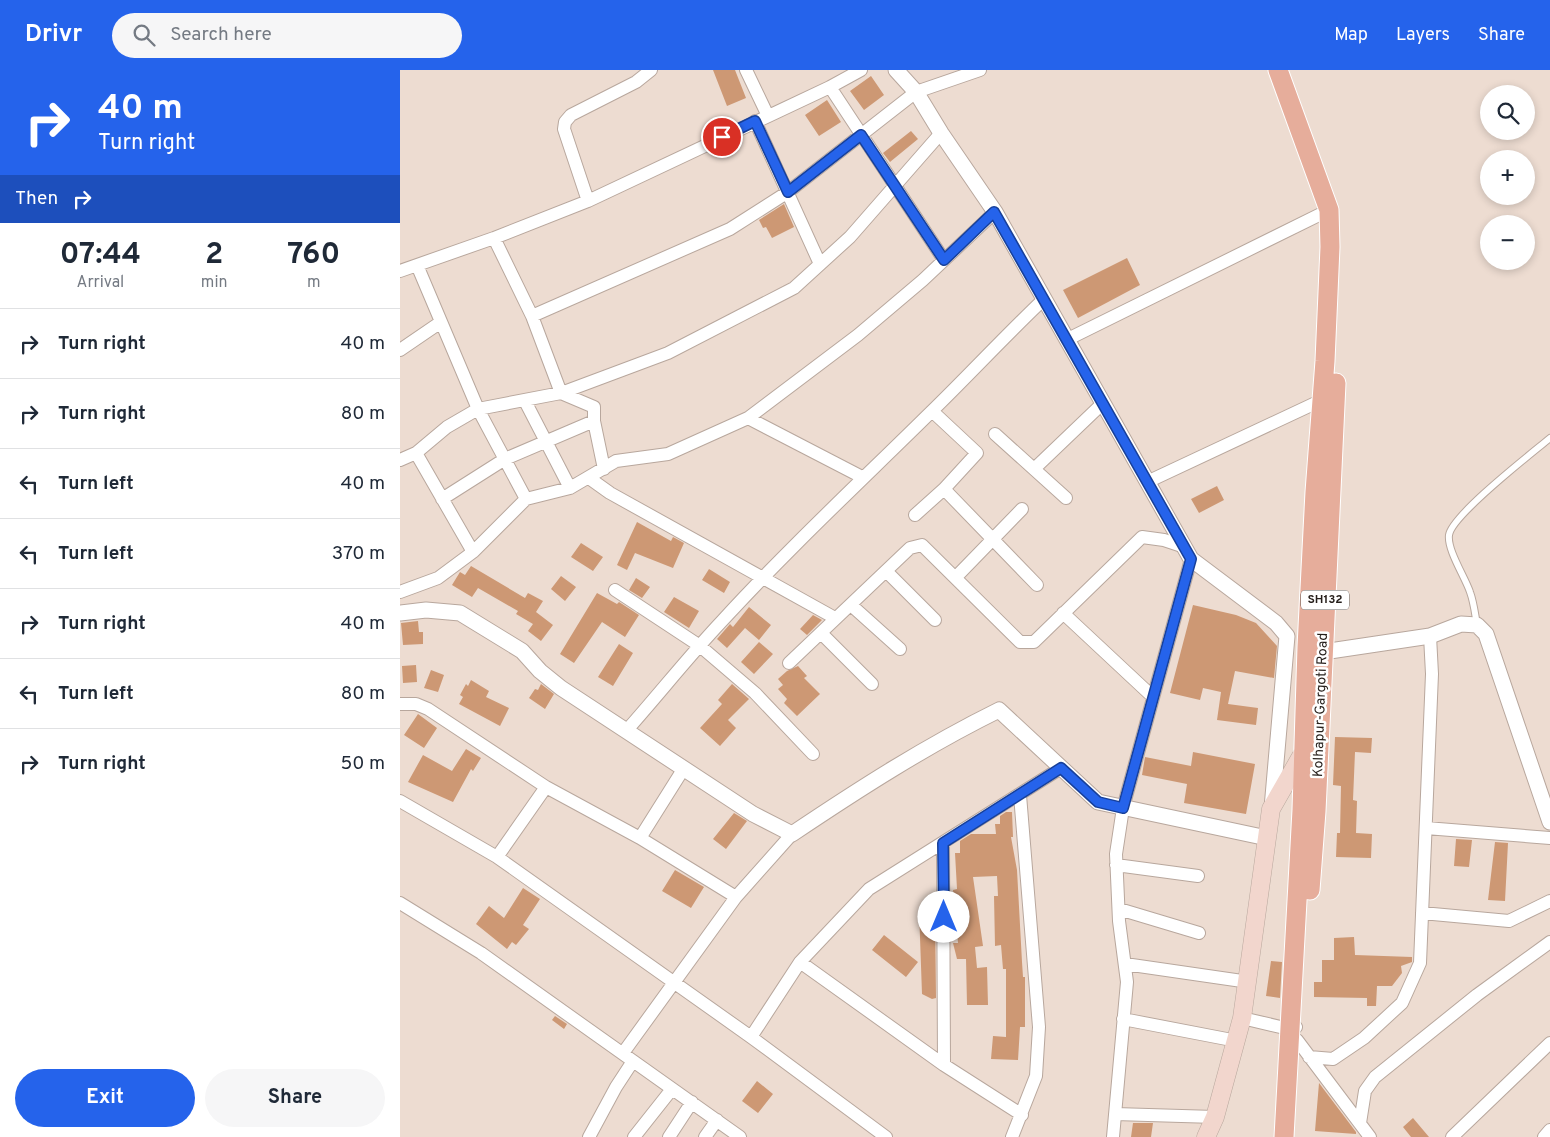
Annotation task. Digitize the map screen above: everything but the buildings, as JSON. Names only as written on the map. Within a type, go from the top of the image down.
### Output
[{"type":"main road","points":[[1278,70],[1329,210],[1315,649],[1303,753],[1295,1032],[1284,1137]]},
{"type":"main road","name":"Kolhapur-Gargoti Road","points":[[1291,70],[1337,203],[1342,247],[1315,649],[1316,811],[1295,1032],[1296,1137]]},
{"type":"main road","points":[[1206,1137],[1215,1117],[1242,1018],[1249,982],[1271,809],[1303,753]]},
{"type":"street","points":[[588,201],[564,129],[566,122],[572,114],[636,82],[651,70]]},
{"type":"street","points":[[746,70],[768,116]]},
{"type":"street","points":[[400,270],[494,238],[588,201],[830,87],[861,70]]},
{"type":"street","points":[[896,70],[916,92],[994,212],[1188,553],[1153,697],[1123,808],[1116,854],[1119,909],[1127,982],[1113,1137]]},
{"type":"street","points":[[532,316],[714,238],[788,192],[916,92],[980,70]]},
{"type":"street","points":[[830,87],[944,260]]},
{"type":"street","points":[[755,121],[820,264]]},
{"type":"street","points":[[400,460],[416,453],[447,427],[478,409],[561,394],[668,353],[794,288],[850,237],[895,188],[941,132]]},
{"type":"street","points":[[1066,340],[1329,210]]},
{"type":"street","points":[[400,592],[438,578],[473,552],[526,499],[570,488],[616,461],[668,454],[748,418],[858,335],[944,260],[994,212]]},
{"type":"street","points":[[494,238],[532,316],[561,394],[594,407],[594,421],[604,469]]},
{"type":"street","points":[[417,265],[478,409],[526,499]]},
{"type":"street","points":[[627,730],[700,646],[763,578],[862,477],[932,411],[1044,299]]},
{"type":"street","points":[[400,350],[442,322]]},
{"type":"street","points":[[1147,482],[1322,400]]},
{"type":"street","points":[[525,401],[570,488]]},
{"type":"street","points":[[1034,469],[1102,404]]},
{"type":"street","points":[[914,515],[944,489],[977,453],[932,411]]},
{"type":"street","points":[[748,418],[862,477]]},
{"type":"street","points":[[442,498],[505,459],[545,440],[594,421]]},
{"type":"street","points":[[995,434],[1066,498]]},
{"type":"street","points":[[416,453],[473,552]]},
{"type":"street","points":[[588,478],[610,493],[835,618]]},
{"type":"street","points":[[944,489],[1037,585]]},
{"type":"street","points":[[956,577],[1022,509]]},
{"type":"street","points":[[789,663],[835,618],[887,572],[910,548],[922,545],[1020,642],[1034,642],[1142,537],[1164,540],[1188,553],[1276,623],[1287,636],[1315,649],[1430,636],[1461,624],[1476,625],[1486,634],[1550,822]]},
{"type":"street","points":[[887,572],[935,620]]},
{"type":"street","points":[[615,590],[700,646],[756,693],[813,754]]},
{"type":"street","points":[[851,605],[900,649]]},
{"type":"street","points":[[400,613],[426,610],[460,613],[522,651],[540,671],[561,688],[753,814],[792,834]]},
{"type":"street","points":[[1063,613],[1153,697]]},
{"type":"street","points":[[821,633],[872,684]]},
{"type":"street","points":[[1271,809],[1287,636]]},
{"type":"street","points":[[1309,1057],[1333,1059],[1364,1038],[1402,1003],[1420,963],[1432,674],[1430,636]]},
{"type":"street","points":[[400,704],[416,704],[428,709],[546,787],[640,838],[736,897]]},
{"type":"street","points":[[589,1137],[616,1087],[628,1057],[675,982],[736,897],[792,834],[858,790],[952,733],[998,710],[1098,802],[1266,838]]},
{"type":"street","points":[[640,838],[684,768]]},
{"type":"street","points":[[751,1036],[800,962],[869,889],[1061,768]]},
{"type":"street","points":[[497,857],[546,787]]},
{"type":"street","points":[[1012,1137],[1036,1076],[1039,1027],[1020,795]]},
{"type":"street","points":[[400,801],[497,857],[586,922],[751,1036],[886,1137]]},
{"type":"street","points":[[1426,828],[1550,838]]},
{"type":"street","points":[[943,843],[944,1065]]},
{"type":"street","points":[[1116,865],[1198,876]]},
{"type":"street","points":[[1422,914],[1509,921],[1550,901]]},
{"type":"street","points":[[400,903],[481,953],[740,1137]]},
{"type":"street","points":[[1119,909],[1199,933]]},
{"type":"street","points":[[1360,1123],[1365,1092],[1375,1077],[1550,942]]},
{"type":"street","points":[[800,962],[944,1065],[1022,1115]]},
{"type":"street","points":[[1125,964],[1249,982]]},
{"type":"street","points":[[1242,1018],[1295,1032],[1309,1057],[1370,1137]]},
{"type":"street","points":[[1123,1019],[1237,1040]]},
{"type":"street","points":[[1452,1137],[1550,1042]]},
{"type":"street","points":[[634,1137],[672,1089]]},
{"type":"street","points":[[670,1137],[692,1102]]},
{"type":"street","points":[[1115,1114],[1215,1117]]},
{"type":"street","points":[[705,1137],[717,1120]]},
{"type":"street","points":[[1544,1137],[1550,1130]]},
{"type":"lane","points":[[1476,625],[1470,592],[1451,547],[1449,535],[1453,525],[1472,504],[1550,438]]},
{"type":"route","points":[[722,137],[755,121],[788,192],[861,135],[944,260],[994,212],[1191,559],[1123,808],[1098,802],[1061,768],[1001,808],[943,843],[944,917]]}]
